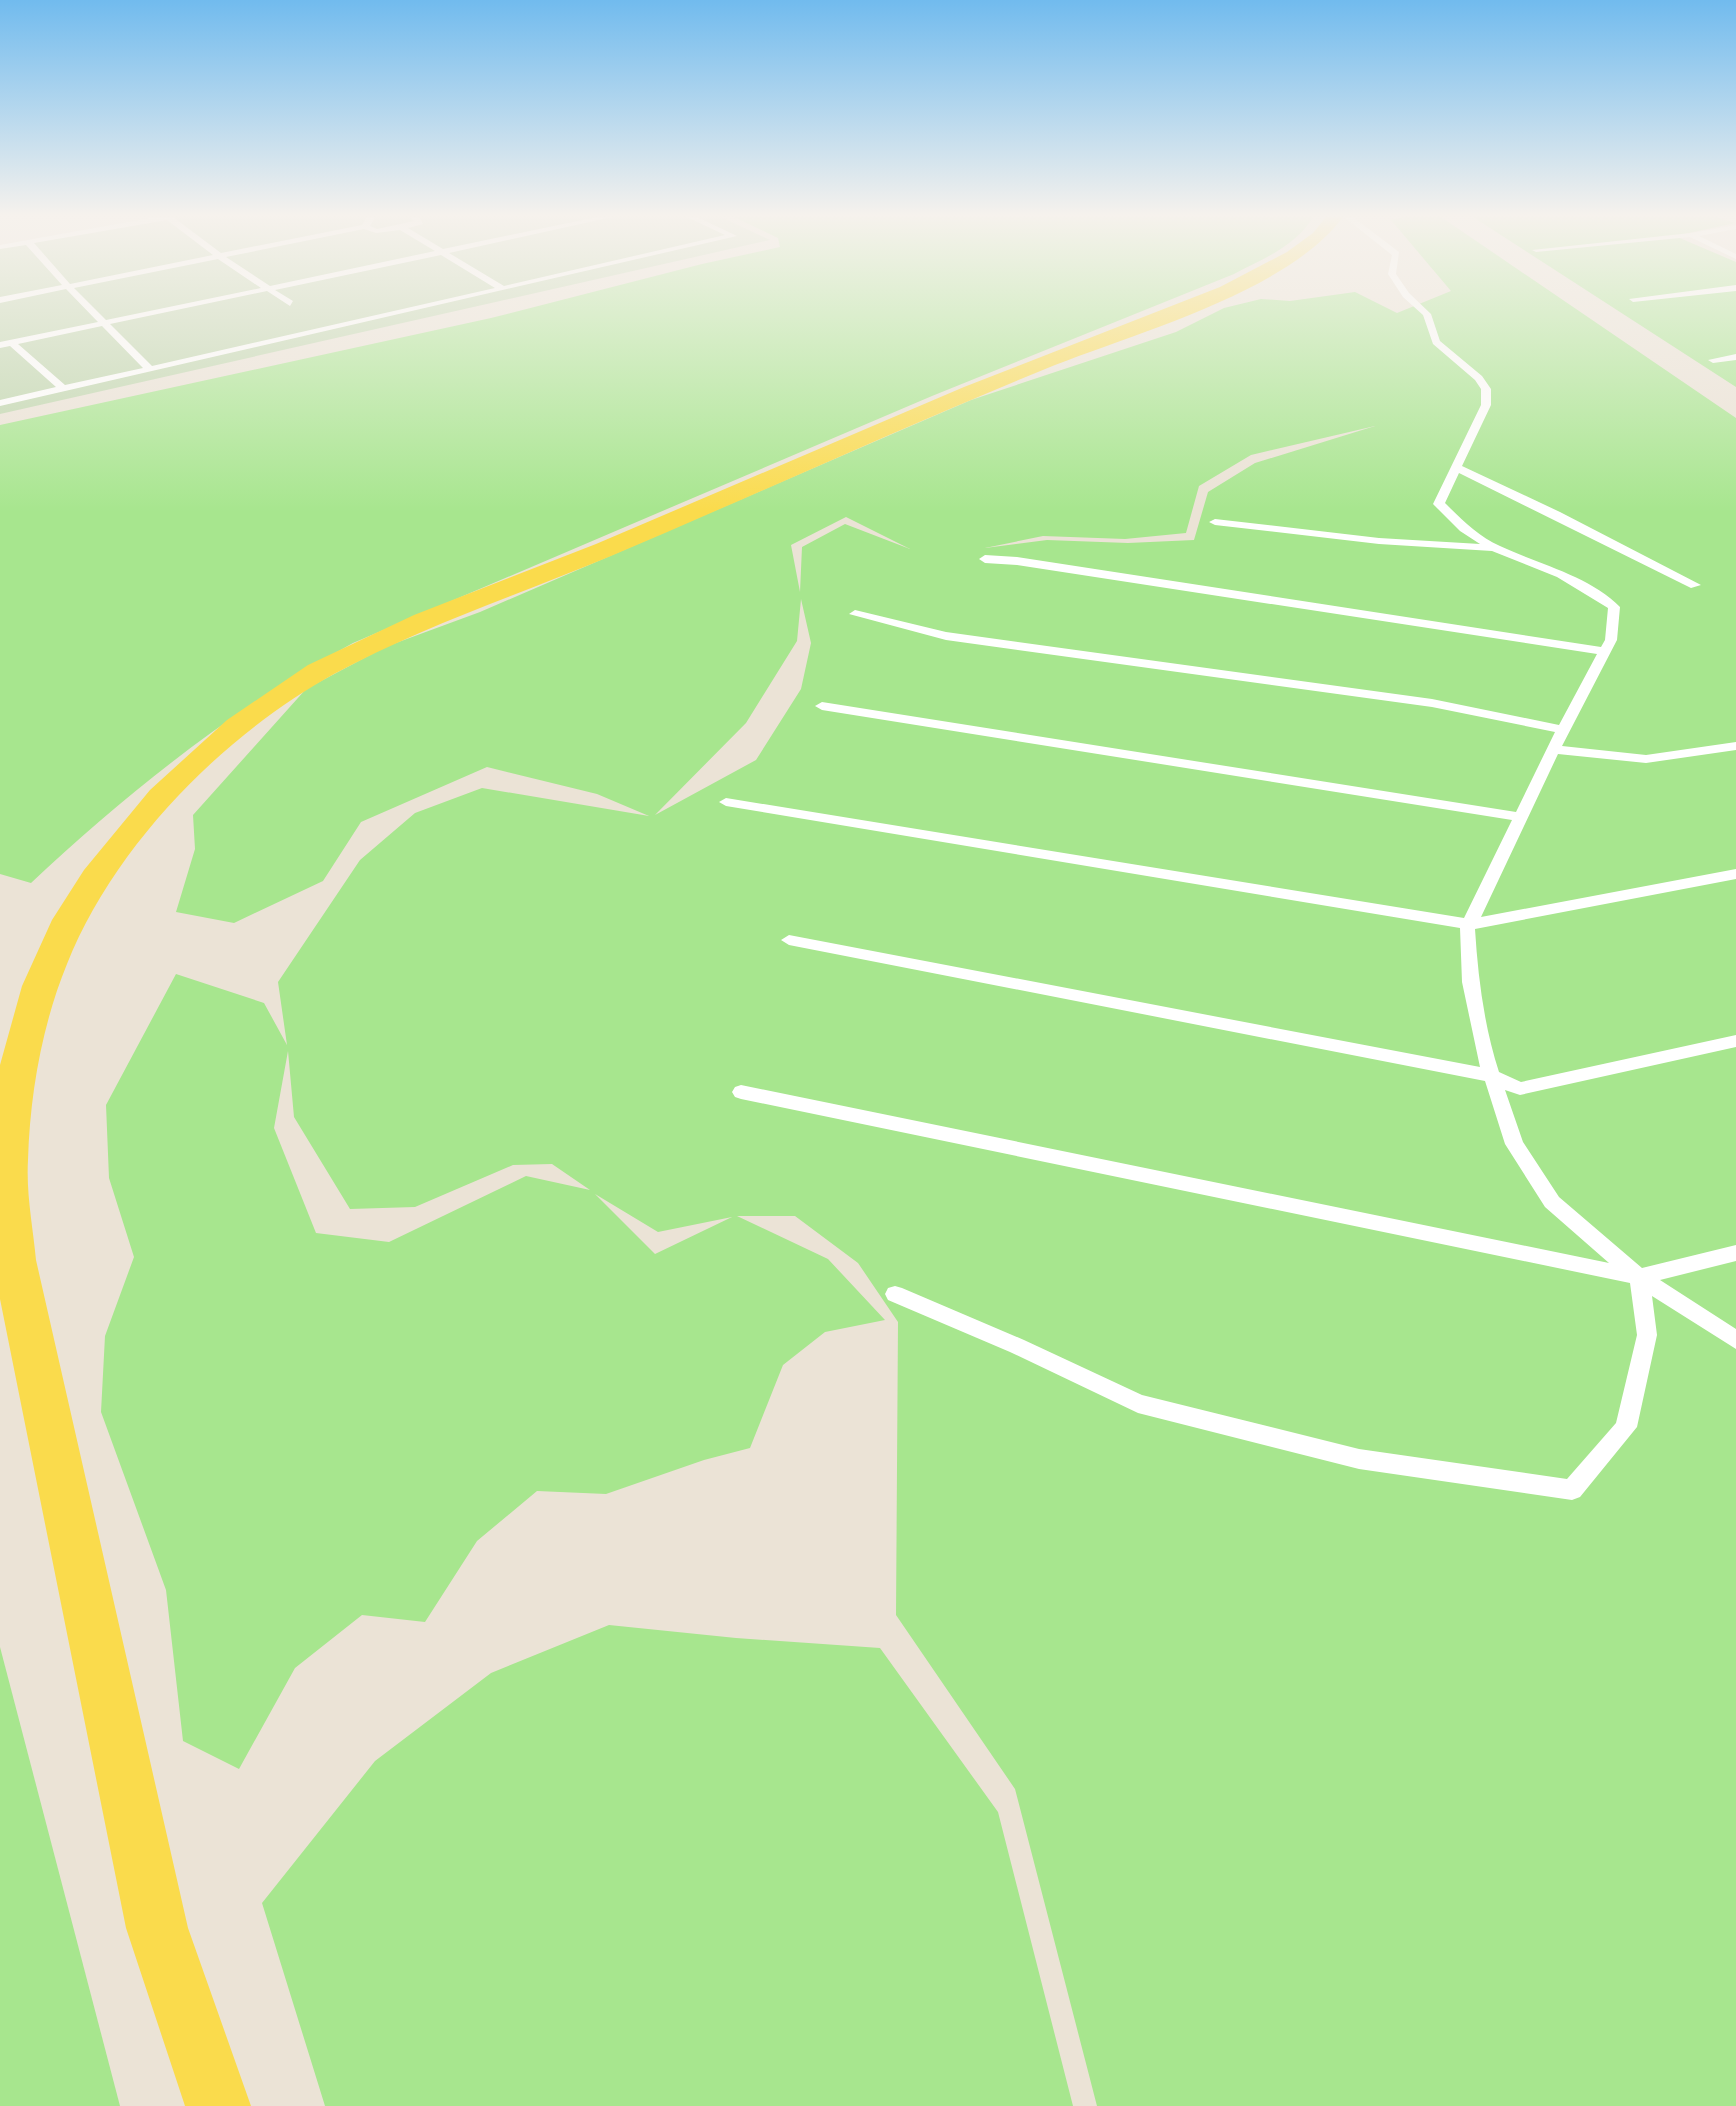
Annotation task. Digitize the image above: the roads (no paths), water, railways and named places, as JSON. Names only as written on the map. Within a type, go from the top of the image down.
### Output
[{"type":"main road","points":[[218,2106],[157,1928],[14,1260],[7,1162],[23,1048],[51,959],[74,915],[101,871],[130,832],[177,780],[269,701],[320,670],[416,624],[544,575],[946,401],[1162,315]]},
{"type":"lane","points":[[98,315],[151,370]]},
{"type":"lane","points":[[0,345],[142,315]]},
{"type":"lane","points":[[0,403],[389,315]]},
{"type":"lane","points":[[1427,315],[1436,342],[1479,378],[1486,389],[1486,405],[1439,504],[1464,529],[1495,548],[1561,574],[1614,607],[1611,640],[1553,749],[1466,929],[1469,982],[1492,1076],[1514,1144],[1552,1202],[1639,1277],[1736,1340]]},
{"type":"lane","points":[[12,343],[63,389]]},
{"type":"lane","points":[[1713,360],[1736,357]]},
{"type":"lane","points":[[1457,467],[1695,585]]},
{"type":"lane","points":[[1215,522],[1379,541],[1495,548]]},
{"type":"lane","points":[[985,559],[1017,561],[1605,651]]},
{"type":"lane","points":[[855,614],[946,636],[1432,704],[1563,730]]},
{"type":"lane","points":[[822,706],[1521,817]]},
{"type":"lane","points":[[1553,749],[1646,758],[1736,746]]},
{"type":"lane","points":[[726,802],[1469,924],[1736,874]]},
{"type":"lane","points":[[789,940],[1492,1076],[1520,1089],[1736,1041]]},
{"type":"lane","points":[[741,1092],[1639,1277],[1736,1252]]},
{"type":"lane","points":[[895,1294],[1017,1346],[1138,1405],[1359,1460],[1572,1490],[1626,1427],[1647,1335],[1639,1277]]}]
